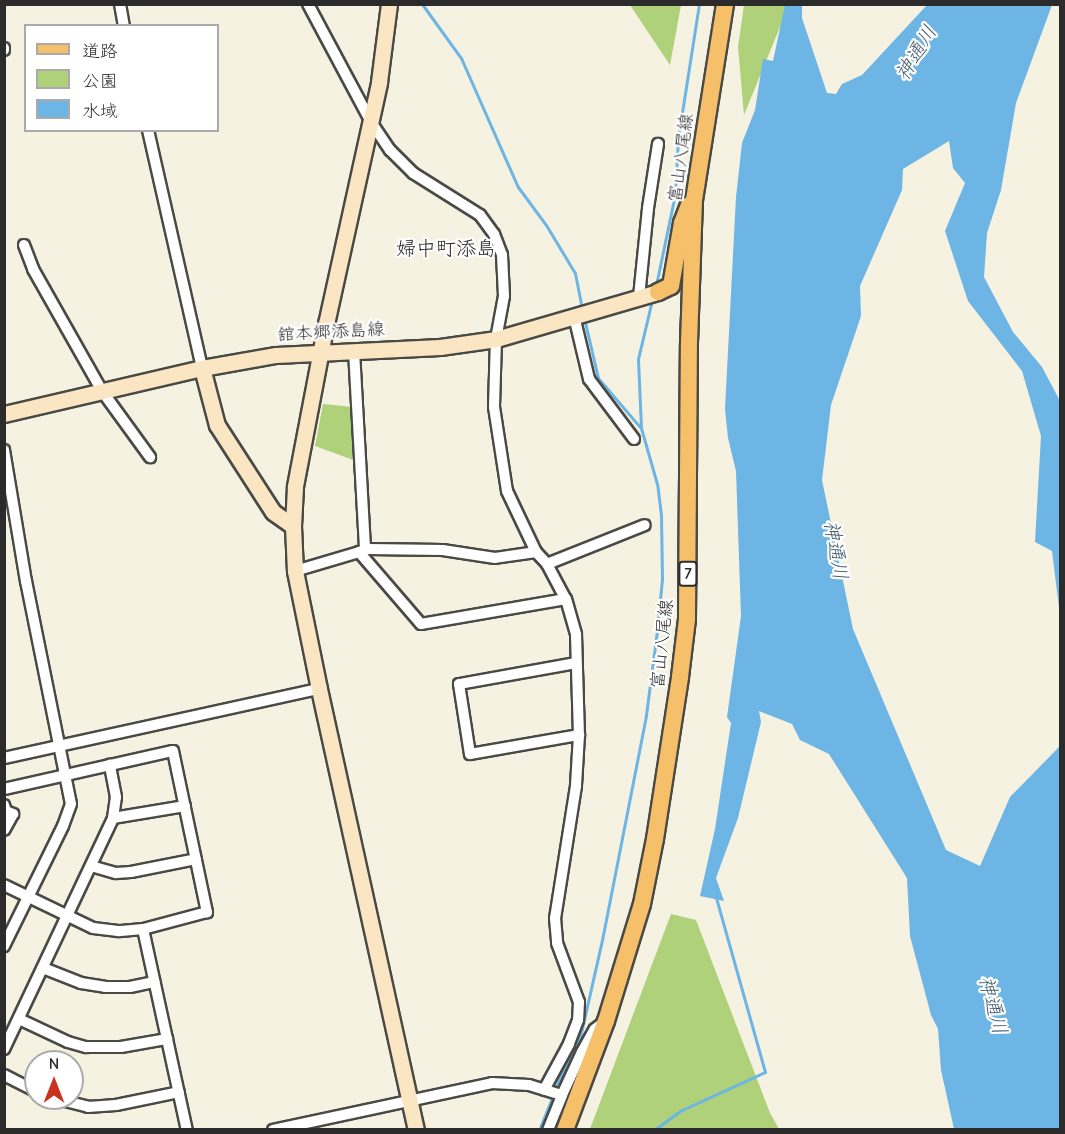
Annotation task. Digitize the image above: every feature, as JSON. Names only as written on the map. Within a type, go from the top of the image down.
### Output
[{"type":"main road","name":"富山八尾線","points":[[565,1130],[606,1021],[642,904],[655,839],[687,619],[689,343],[694,200],[725,4]]},
{"type":"main road","points":[[650,294],[671,286],[685,210],[694,200]]},
{"type":"street","points":[[120,4],[124,24]]},
{"type":"street","points":[[308,4],[371,122],[390,150],[413,173],[480,215],[494,234],[502,255],[505,271],[504,296],[496,339],[494,407],[507,491],[536,552],[547,564],[566,599],[576,635],[579,735],[576,786],[555,918],[557,943],[579,1002],[578,1020],[554,1092],[548,1130]]},
{"type":"street","points":[[389,4],[379,82],[321,352],[295,486],[292,526],[295,571],[319,689],[416,1130]]},
{"type":"street","points":[[148,132],[217,425],[273,512],[292,526]]},
{"type":"street","points":[[650,294],[658,144]]},
{"type":"street","points":[[24,245],[33,269],[102,392],[150,457]]},
{"type":"street","name":"舘本郷添島線","points":[[4,414],[202,368],[276,355],[440,347],[496,339],[650,294]]},
{"type":"street","points":[[574,316],[589,379],[634,438]]},
{"type":"street","points":[[354,351],[362,551],[421,624],[566,599]]},
{"type":"street","points":[[4,450],[26,581],[71,804],[4,946]]},
{"type":"street","points":[[547,564],[645,525]]},
{"type":"street","points":[[295,571],[362,551],[442,550],[495,558],[536,552]]},
{"type":"street","points":[[576,663],[459,684],[470,754],[579,735]]},
{"type":"street","points":[[4,758],[319,689]]},
{"type":"street","points":[[4,789],[173,752],[207,912],[143,929],[118,931],[93,928],[4,885]]},
{"type":"street","points":[[4,1049],[113,818],[116,797],[110,765]]},
{"type":"street","points":[[4,805],[6,811],[14,814],[4,830]]},
{"type":"street","points":[[113,818],[185,806]]},
{"type":"street","points":[[91,866],[116,873],[131,872],[196,859]]},
{"type":"street","points":[[143,929],[187,1130]]},
{"type":"street","points":[[43,968],[81,983],[105,987],[130,987],[154,982]]},
{"type":"street","points":[[19,1019],[68,1042],[86,1047],[121,1047],[167,1039]]},
{"type":"street","points":[[554,1092],[595,1029],[606,1021]]},
{"type":"street","points":[[4,1076],[24,1085]]},
{"type":"street","points":[[278,1129],[492,1083],[512,1083],[554,1092]]},
{"type":"street","points":[[84,1106],[116,1105],[179,1092]]},
{"type":"green space","points":[[630,5],[681,5],[670,65]]},
{"type":"green space","points":[[744,5],[789,5],[744,115],[738,47]]},
{"type":"green space","points":[[323,404],[353,407],[356,461],[315,446]]},
{"type":"green space","points":[[671,914],[696,920],[770,1113],[779,1129],[590,1129]]},
{"type":"water","name":"神通川","points":[[785,5],[802,5],[802,18],[827,93],[836,94],[842,84],[862,75],[927,5],[1052,5],[1016,103],[1001,190],[987,233],[984,277],[1013,332],[1042,367],[1060,401],[1060,616],[1052,551],[1035,542],[1041,436],[1022,371],[968,301],[945,231],[965,183],[953,168],[949,141],[903,169],[902,190],[860,286],[861,316],[831,405],[822,480],[853,629],[946,850],[980,866],[1010,797],[1060,746],[1060,1129],[954,1129],[941,1070],[938,1029],[931,1015],[910,936],[907,878],[829,754],[800,740],[792,724],[759,711],[761,722],[738,818],[716,878],[724,901],[700,896],[715,829],[731,723],[727,717],[741,616],[736,471],[728,438],[725,409],[736,197],[742,143],[755,110],[763,59],[773,61]]},
{"type":"waterway","points":[[422,4],[461,58],[518,187],[546,225],[575,273],[582,309]]},
{"type":"waterway","points":[[656,285],[675,194],[678,138],[699,4]]},
{"type":"waterway","points":[[555,1089],[581,1033],[602,940],[646,715],[657,630],[662,579],[661,515],[657,484],[641,428],[638,359],[652,300]]},
{"type":"waterway","points":[[584,318],[598,378],[640,427]]},
{"type":"waterway","points":[[654,1130],[682,1110],[765,1072],[716,898]]},
{"type":"waterway","points":[[539,1130],[553,1095]]},
{"type":"district","name":"婦中町添島","points":[[446,248]]}]
